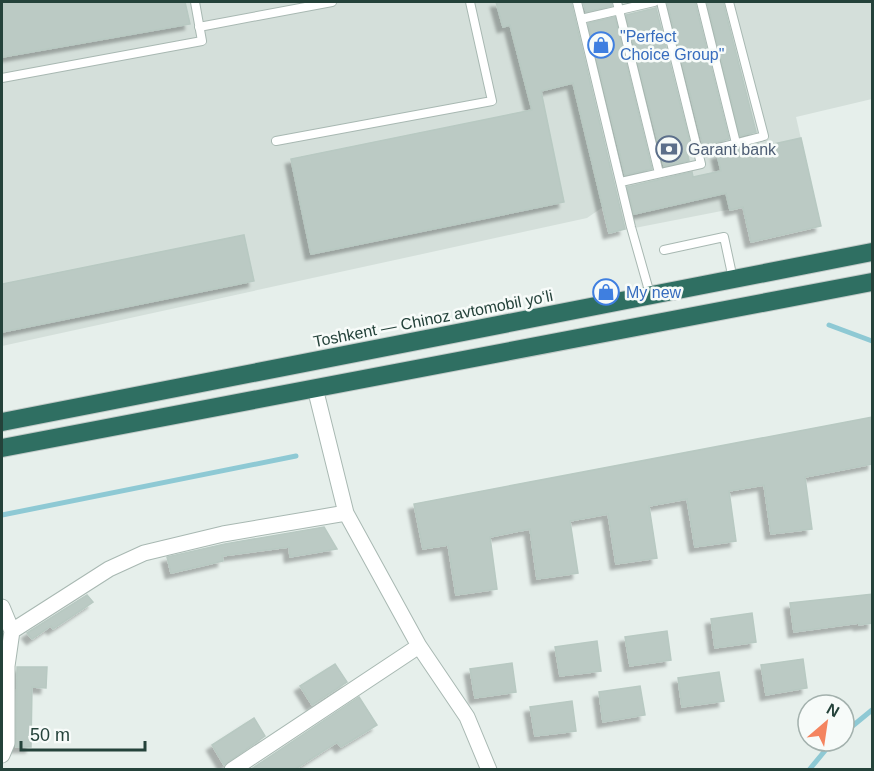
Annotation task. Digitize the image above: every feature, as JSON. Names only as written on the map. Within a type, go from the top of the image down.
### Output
[{"type":"highway","name":"Toshkent — Chinoz avtomobil yoʻli","points":[[2,422],[873,252]]},
{"type":"highway","points":[[2,448],[873,282]]},
{"type":"street","points":[[315,388],[346,513],[419,646],[466,717],[489,770]]},
{"type":"street","points":[[12,631],[109,569],[144,553],[223,534],[346,513]]},
{"type":"street","points":[[2,607],[12,631],[7,666],[7,743],[2,755]]},
{"type":"street","points":[[232,770],[419,646]]},
{"type":"lane","points":[[2,78],[202,41],[195,2]]},
{"type":"lane","points":[[200,27],[332,2]]},
{"type":"lane","points":[[276,141],[492,101],[470,2]]},
{"type":"lane","points":[[577,2],[651,295]]},
{"type":"lane","points":[[581,19],[618,6],[654,2]]},
{"type":"lane","points":[[621,182],[701,164],[661,2]]},
{"type":"lane","points":[[701,2],[736,143]]},
{"type":"lane","points":[[699,153],[764,136],[729,2]]},
{"type":"lane","points":[[618,6],[659,173]]},
{"type":"lane","points":[[664,250],[724,237],[733,279]]},
{"type":"shaded area","points":[[2,2],[872,2],[872,99],[796,117],[821,226],[751,242],[742,207],[609,233],[603,207],[587,218],[2,346]]},
{"type":"building","points":[[2,2],[185,2],[190,24],[2,57]]},
{"type":"building","points":[[496,2],[571,2],[625,229],[609,233],[573,83],[541,91],[564,202],[311,254],[291,159],[532,110],[510,25],[503,27]]},
{"type":"building","points":[[583,2],[611,2],[612,6],[586,12]]},
{"type":"building","points":[[667,2],[695,2],[729,139],[703,146]]},
{"type":"building","points":[[707,2],[723,2],[756,132],[740,136]]},
{"type":"building","points":[[656,8],[692,151],[687,152],[689,161],[664,166],[626,15]]},
{"type":"building","points":[[615,17],[652,169],[625,175],[588,23]]},
{"type":"building","points":[[801,138],[821,226],[751,242],[743,207],[730,210],[726,193],[634,214],[627,187],[692,172],[693,177],[721,171],[717,154],[759,144],[760,147]]},
{"type":"building","points":[[244,235],[254,281],[2,332],[2,284]]},
{"type":"building","points":[[873,417],[873,464],[805,477],[812,529],[771,534],[764,485],[729,491],[736,541],[695,547],[687,499],[649,506],[657,558],[616,564],[608,514],[570,521],[578,573],[537,579],[530,529],[490,537],[497,589],[456,595],[448,545],[423,549],[414,504]]},
{"type":"building","points":[[324,527],[337,549],[290,557],[289,547],[222,556],[223,561],[171,573],[167,557],[225,544]]},
{"type":"building","points":[[873,594],[873,623],[794,632],[790,603]]},
{"type":"building","points":[[87,595],[93,602],[53,629],[51,626],[32,639],[27,633]]},
{"type":"building","points":[[752,613],[756,642],[715,648],[711,619]]},
{"type":"building","points":[[667,631],[671,660],[630,666],[625,637]]},
{"type":"building","points":[[597,641],[601,671],[560,676],[555,647]]},
{"type":"building","points":[[803,659],[807,688],[766,695],[761,665]]},
{"type":"building","points":[[512,663],[516,692],[475,698],[470,669]]},
{"type":"building","points":[[335,664],[347,682],[312,705],[300,686]]},
{"type":"building","points":[[17,667],[47,667],[46,688],[32,687],[31,747],[16,747]]},
{"type":"building","points":[[719,672],[724,701],[682,707],[678,678]]},
{"type":"building","points":[[640,686],[645,715],[603,722],[599,692]]},
{"type":"building","points":[[359,697],[377,725],[341,747],[337,742],[294,770],[250,770]]},
{"type":"building","points":[[572,701],[576,731],[535,736],[530,707]]},
{"type":"building","points":[[254,718],[265,736],[224,765],[212,745]]},
{"type":"waterway","points":[[829,325],[872,341]]},
{"type":"waterway","points":[[2,515],[296,456]]},
{"type":"waterway","points":[[856,723],[872,710]]},
{"type":"waterway","points":[[809,770],[823,753]]},
{"type":"place","name":"\"Perfect Choice Group\"","points":[[601,45]]},
{"type":"place","name":"Garant bank","points":[[669,149]]},
{"type":"place","name":"My new","points":[[606,292]]}]
